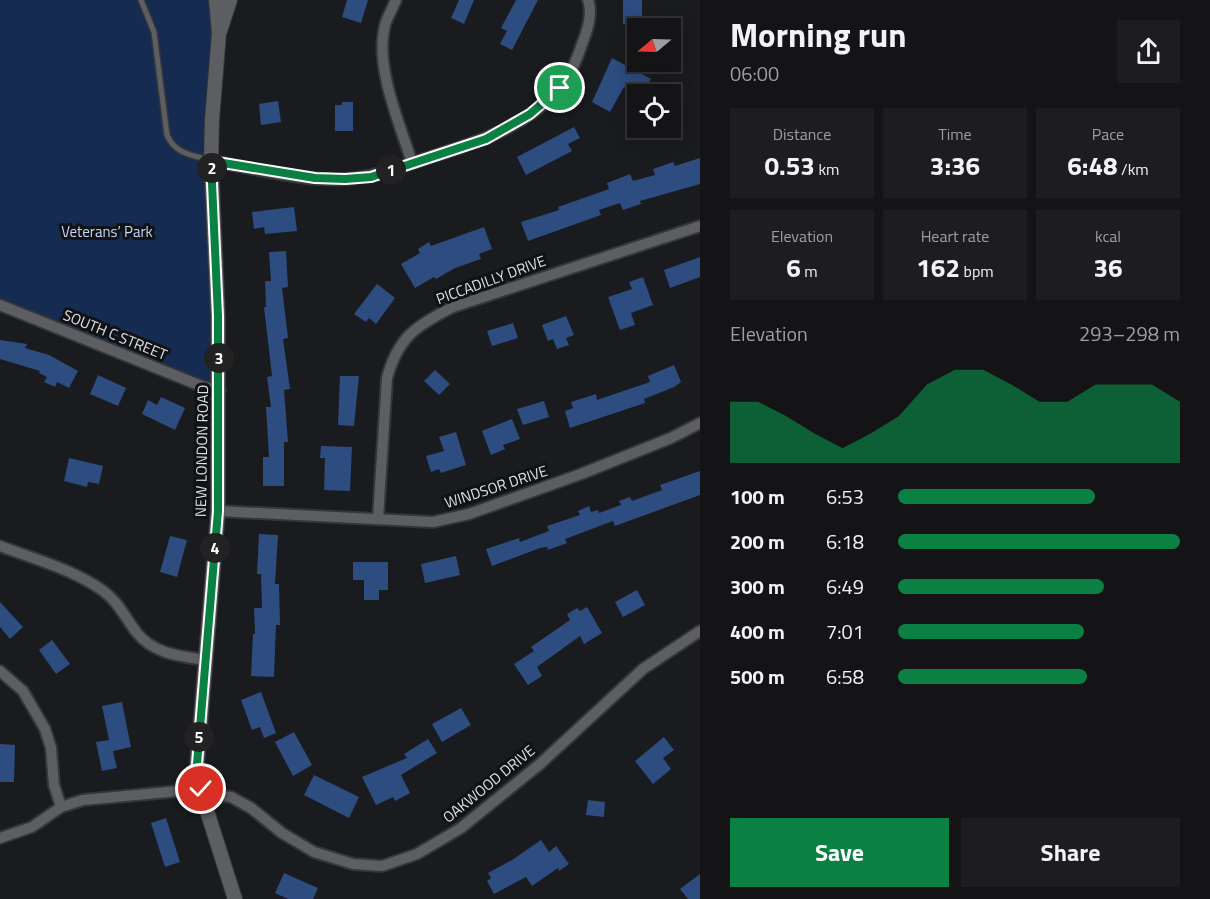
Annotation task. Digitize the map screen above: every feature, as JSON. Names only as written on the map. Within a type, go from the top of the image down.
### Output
[{"type":"street","name":"NEW LONDON ROAD","points":[[216,0],[219,33],[211,161],[219,390],[218,511],[197,764],[201,789],[235,899]]},
{"type":"street","name":"NEW LONDON ROAD","points":[[219,33],[230,0]]},
{"type":"street","points":[[396,0],[384,29],[382,55],[412,163]]},
{"type":"street","points":[[211,161],[315,178],[371,177],[486,139],[530,114],[560,88],[576,60],[587,33],[590,6],[588,0]]},
{"type":"street","name":"PICCADILLY DRIVE","points":[[378,518],[387,378],[392,360],[402,340],[424,322],[453,307],[700,226]]},
{"type":"street","name":"SOUTH C STREET","points":[[0,305],[204,387],[219,390]]},
{"type":"street","name":"WINDSOR DRIVE","points":[[218,511],[433,522],[469,514],[581,474],[671,438],[700,423]]},
{"type":"street","points":[[0,546],[86,579],[118,604],[138,634],[153,647],[174,655],[205,660]]},
{"type":"street","name":"OAKWOOD DRIVE","points":[[0,838],[32,827],[61,807],[83,800],[201,789],[216,795],[231,797],[251,808],[282,833],[314,852],[353,864],[382,866],[417,854],[461,828],[540,764],[643,669],[700,631]]},
{"type":"street","points":[[0,671],[23,691],[45,729],[51,748],[54,785],[61,807]]},
{"type":"lane","points":[[141,0],[153,32],[160,66],[164,118],[172,146],[185,154],[211,161]]},
{"type":"green space","name":"Veterans’ Park","points":[[0,0],[216,0],[212,120],[220,390],[0,305]]},
{"type":"building","points":[[347,0],[368,0],[361,23],[342,17]]},
{"type":"building","points":[[459,0],[474,0],[464,24],[451,18]]},
{"type":"building","points":[[516,0],[538,0],[512,50],[500,44],[507,31],[501,28]]},
{"type":"building","points":[[623,0],[642,0],[642,18],[627,18],[627,24],[623,24]]},
{"type":"building","points":[[612,58],[627,66],[627,72],[638,72],[651,79],[648,84],[627,84],[627,89],[624,87],[610,112],[592,102]]},
{"type":"building","points":[[278,101],[281,122],[261,125],[259,104]]},
{"type":"building","points":[[342,102],[353,102],[353,131],[335,131],[335,105],[342,105]]},
{"type":"building","points":[[574,127],[580,138],[568,144],[572,151],[526,175],[517,157]]},
{"type":"building","points":[[700,158],[700,184],[640,201],[641,204],[623,210],[620,203],[599,210],[601,215],[528,241],[521,222],[559,210],[558,207],[609,189],[607,183],[630,174],[633,181],[655,175],[653,169],[673,162],[675,166]]},
{"type":"building","points":[[294,207],[297,231],[265,234],[264,227],[254,229],[252,212]]},
{"type":"building","points":[[484,227],[492,249],[479,254],[481,259],[455,268],[436,279],[434,277],[415,288],[401,264],[420,253],[418,249],[429,242],[431,246]]},
{"type":"building","points":[[286,251],[288,287],[282,288],[288,338],[283,339],[290,389],[284,390],[288,442],[284,442],[284,486],[263,486],[263,457],[269,457],[266,407],[271,407],[267,377],[272,376],[264,307],[266,307],[265,281],[271,281],[269,252]]},
{"type":"building","points":[[700,257],[700,277],[670,288],[664,270]]},
{"type":"building","points":[[643,277],[653,305],[631,313],[635,325],[620,330],[608,297],[632,289],[629,282]]},
{"type":"building","points":[[377,284],[395,298],[376,324],[369,318],[366,322],[354,314]]},
{"type":"building","points":[[566,316],[574,335],[566,338],[569,345],[557,349],[553,339],[548,341],[542,325]]},
{"type":"building","points":[[513,323],[518,338],[492,346],[487,331]]},
{"type":"building","points":[[0,340],[27,344],[25,348],[49,355],[78,371],[69,388],[57,382],[55,387],[44,382],[47,377],[39,373],[40,371],[0,359]]},
{"type":"building","points":[[674,365],[681,382],[674,387],[644,399],[645,403],[570,428],[565,411],[573,408],[571,402],[596,394],[597,400],[650,382],[648,376]]},
{"type":"building","points":[[435,370],[450,384],[439,395],[424,381]]},
{"type":"building","points":[[98,375],[126,388],[118,406],[90,394]]},
{"type":"building","points":[[340,376],[359,376],[354,426],[338,425]]},
{"type":"building","points":[[161,397],[185,408],[175,430],[142,414],[148,400],[157,405]]},
{"type":"building","points":[[544,401],[549,417],[523,425],[517,409]]},
{"type":"building","points":[[512,419],[520,439],[503,445],[505,449],[491,455],[482,431]]},
{"type":"building","points":[[456,432],[466,465],[441,473],[439,469],[431,472],[426,456],[444,451],[439,437]]},
{"type":"building","points":[[321,446],[352,447],[350,491],[324,490],[325,458],[320,458]]},
{"type":"building","points":[[69,458],[103,466],[99,484],[88,482],[87,487],[64,481]]},
{"type":"building","points":[[700,471],[700,495],[615,526],[613,521],[565,539],[567,543],[548,550],[547,547],[540,548],[492,566],[486,549],[519,538],[520,542],[549,531],[547,526],[580,515],[578,511],[589,506],[591,512],[598,510],[599,513],[621,505],[619,501],[630,497],[632,501],[662,490],[660,485]]},
{"type":"building","points":[[259,534],[278,535],[275,584],[279,584],[280,625],[276,625],[274,677],[251,676],[253,634],[255,634],[254,608],[262,608],[261,574],[257,574]]},
{"type":"building","points":[[170,536],[187,540],[177,577],[160,572]]},
{"type":"building","points":[[456,556],[460,575],[425,583],[421,564]]},
{"type":"building","points":[[353,562],[388,562],[388,590],[379,590],[379,600],[364,600],[364,580],[353,580]]},
{"type":"building","points":[[637,590],[645,605],[623,617],[615,602]]},
{"type":"building","points":[[0,602],[23,627],[10,639],[0,627]]},
{"type":"building","points":[[587,607],[602,633],[584,644],[580,636],[537,667],[542,676],[528,685],[514,664],[534,651],[531,647],[570,620],[567,614],[577,608],[580,611]]},
{"type":"building","points":[[52,640],[70,664],[56,674],[39,650]]},
{"type":"building","points":[[261,692],[276,733],[264,738],[260,727],[252,730],[241,700]]},
{"type":"building","points":[[122,702],[131,747],[113,751],[117,768],[102,771],[96,742],[109,740],[102,706]]},
{"type":"building","points":[[461,708],[471,725],[442,742],[432,724]]},
{"type":"building","points":[[294,732],[312,765],[293,776],[275,742]]},
{"type":"building","points":[[664,737],[674,750],[663,758],[671,769],[653,784],[635,761]]},
{"type":"building","points":[[428,739],[437,753],[401,775],[410,793],[395,801],[393,797],[376,805],[362,777],[407,758],[404,754]]},
{"type":"building","points":[[0,744],[15,745],[14,782],[0,782]]},
{"type":"building","points":[[314,775],[359,797],[349,818],[304,795]]},
{"type":"building","points":[[588,800],[605,802],[604,817],[586,815]]},
{"type":"building","points":[[166,818],[180,862],[165,867],[151,823]]},
{"type":"building","points":[[541,840],[549,852],[556,846],[569,864],[559,871],[558,868],[532,886],[526,877],[494,894],[487,881],[491,878],[488,873]]},
{"type":"building","points":[[284,873],[318,888],[313,899],[288,899],[275,893]]},
{"type":"building","points":[[700,874],[700,899],[688,899],[680,889]]},
{"type":"route","points":[[201,789],[197,764],[218,511],[218,316],[211,161],[315,178],[371,177],[486,139],[530,114],[560,88]]}]
